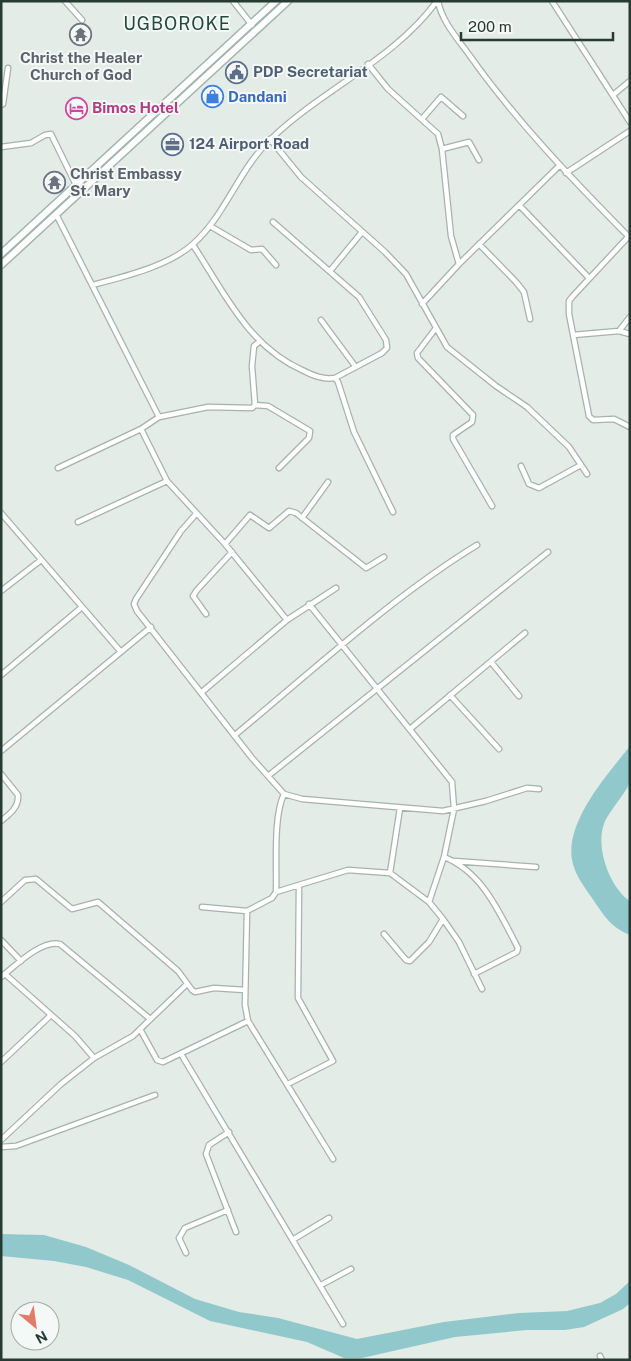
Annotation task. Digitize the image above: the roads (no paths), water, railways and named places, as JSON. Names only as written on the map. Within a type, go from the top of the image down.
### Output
[{"type":"main road","points":[[1,254],[276,1]]},
{"type":"main road","points":[[1,265],[288,1]]},
{"type":"street","points":[[65,1],[82,20]]},
{"type":"street","points":[[233,1],[252,25]]},
{"type":"street","points":[[92,285],[150,267],[192,245],[210,226],[254,158],[270,139],[304,110],[368,64],[425,18],[438,1]]},
{"type":"street","points":[[438,1],[441,15],[483,74],[559,166],[629,236],[569,301],[573,336],[589,416],[592,420],[614,419],[630,427]]},
{"type":"street","points":[[552,1],[630,122]]},
{"type":"street","points":[[368,64],[388,89],[438,134],[442,149],[451,236],[459,264]]},
{"type":"street","points":[[1,105],[4,104],[8,68]]},
{"type":"street","points":[[613,95],[630,81]]},
{"type":"street","points":[[422,119],[440,97],[463,116]]},
{"type":"street","points":[[566,173],[630,131]]},
{"type":"street","points":[[1,147],[31,143],[45,135],[51,134],[76,185]]},
{"type":"street","points":[[270,139],[301,177],[406,274],[447,346],[496,386],[527,407],[569,447],[587,474]]},
{"type":"street","points":[[442,149],[469,142],[479,160]]},
{"type":"street","points":[[422,304],[459,264],[559,166]]},
{"type":"street","points":[[520,206],[589,278]]},
{"type":"street","points":[[56,214],[159,417]]},
{"type":"street","points":[[192,245],[239,317],[259,342],[284,362],[314,376],[328,379],[335,378],[382,353],[387,348],[386,340],[359,297],[273,222]]},
{"type":"street","points":[[210,226],[252,250],[262,249],[276,265]]},
{"type":"street","points":[[330,271],[362,232]]},
{"type":"street","points":[[479,244],[524,292],[530,319]]},
{"type":"street","points":[[619,331],[630,317]]},
{"type":"street","points":[[322,320],[355,366]]},
{"type":"street","points":[[436,328],[417,353],[418,358],[473,415],[472,422],[453,436],[453,438],[492,506]]},
{"type":"street","points":[[573,336],[619,331],[630,334]]},
{"type":"street","points":[[254,405],[252,358],[254,346],[259,342]]},
{"type":"street","points":[[335,378],[354,432],[393,512]]},
{"type":"street","points":[[58,468],[141,429],[159,417],[208,406],[252,408],[254,405],[268,406],[310,431],[308,438],[279,468]]},
{"type":"street","points":[[141,429],[167,481],[232,552],[287,620]]},
{"type":"street","points":[[521,466],[529,484],[539,488],[581,465]]},
{"type":"street","points":[[78,522],[167,481]]},
{"type":"street","points":[[302,518],[328,482]]},
{"type":"street","points":[[224,544],[250,515],[269,528],[289,511],[302,518],[366,568],[384,557]]},
{"type":"street","points":[[196,514],[181,532],[134,604],[137,611],[284,794],[302,799],[443,811],[527,788],[539,789]]},
{"type":"street","points":[[2,516],[121,652]]},
{"type":"street","points":[[235,735],[342,645],[477,545]]},
{"type":"street","points":[[206,614],[193,596],[232,552]]},
{"type":"street","points":[[268,776],[548,552]]},
{"type":"street","points":[[1,591],[40,560]]},
{"type":"street","points":[[202,692],[287,620],[308,604],[336,588]]},
{"type":"street","points":[[308,604],[452,782],[454,809],[444,857],[429,902]]},
{"type":"street","points":[[1,675],[82,608]]},
{"type":"street","points":[[1,751],[150,627]]},
{"type":"street","points":[[410,729],[525,633]]},
{"type":"street","points":[[490,662],[519,696]]},
{"type":"street","points":[[450,695],[499,749]]},
{"type":"street","points":[[1,774],[18,795],[18,799],[12,812],[1,821]]},
{"type":"street","points":[[202,907],[247,911],[272,898],[276,892],[279,805],[284,794]]},
{"type":"street","points":[[390,873],[400,808]]},
{"type":"street","points":[[444,857],[454,861],[536,867]]},
{"type":"street","points":[[454,861],[486,888],[518,948],[516,952],[474,974]]},
{"type":"street","points":[[276,892],[348,870],[390,873],[429,902],[443,919],[459,942],[482,989]]},
{"type":"street","points":[[1,902],[25,880],[30,878],[36,879],[72,909],[98,902],[178,970],[195,992],[214,988],[245,990]]},
{"type":"street","points":[[288,1084],[333,1061],[298,998],[299,884]]},
{"type":"street","points":[[247,911],[244,1005],[248,1021],[333,1159]]},
{"type":"street","points":[[384,934],[410,961],[429,942],[443,919]]},
{"type":"street","points":[[1,940],[21,961]]},
{"type":"street","points":[[94,1058],[75,1036],[3,976],[21,961],[47,944],[60,944],[149,1018]]},
{"type":"street","points":[[1,1140],[61,1084],[94,1058],[124,1043],[187,984]]},
{"type":"street","points":[[1,1062],[50,1016]]},
{"type":"street","points":[[140,1029],[157,1060],[162,1062],[248,1021]]},
{"type":"street","points":[[181,1054],[283,1225],[294,1239],[343,1324]]},
{"type":"street","points":[[1,1147],[16,1146],[155,1095]]},
{"type":"street","points":[[229,1132],[209,1145],[206,1154],[236,1232]]},
{"type":"street","points":[[186,1253],[179,1238],[184,1228],[228,1210]]},
{"type":"street","points":[[294,1239],[329,1218]]},
{"type":"street","points":[[321,1285],[351,1269]]},
{"type":"water","points":[[630,746],[630,781],[606,819],[601,844],[606,866],[616,887],[630,901],[630,935],[618,929],[608,920],[586,890],[574,868],[571,849],[580,817],[589,801]]},
{"type":"water","points":[[1,1234],[44,1235],[86,1247],[129,1265],[195,1299],[239,1312],[278,1318],[357,1339],[444,1322],[519,1313],[567,1311],[600,1303],[616,1294],[630,1281],[630,1303],[623,1309],[584,1327],[565,1330],[527,1330],[455,1337],[362,1358],[344,1358],[307,1342],[210,1321],[128,1280],[86,1267],[54,1261],[1,1256]]},
{"type":"place","name":"Christ the Healer Church of God","points":[[81,35]]},
{"type":"place","name":"PDP Secretariat","points":[[237,72]]},
{"type":"place","name":"Dandani","points":[[212,97]]},
{"type":"place","name":"Bimos Hotel","points":[[76,108]]},
{"type":"place","name":"124 Airport Road","points":[[173,144]]},
{"type":"place","name":"Christ Embassy St. Mary","points":[[54,183]]},
{"type":"district","name":"UGBOROKE","points":[[177,24]]}]
